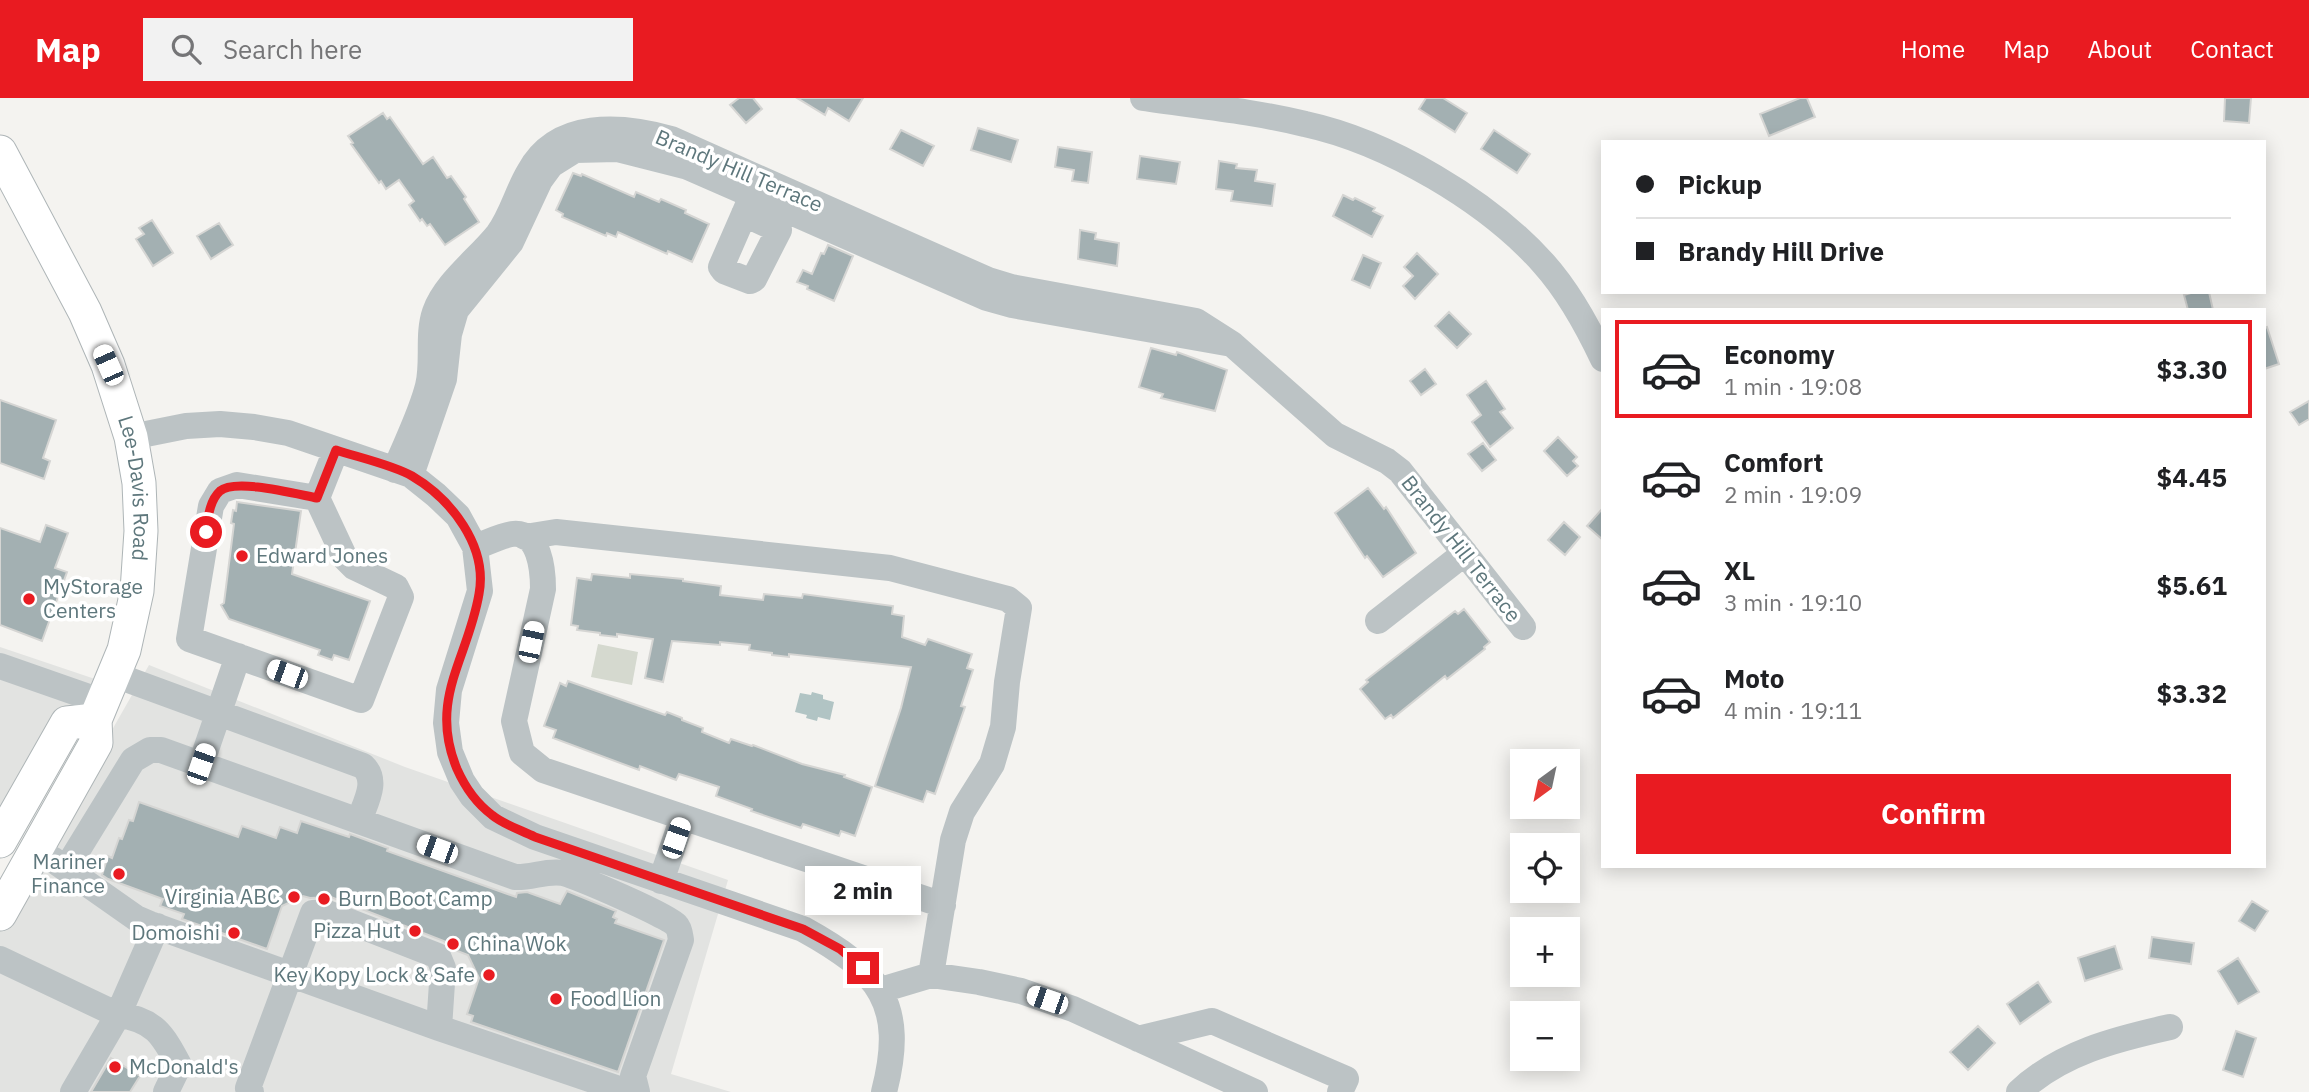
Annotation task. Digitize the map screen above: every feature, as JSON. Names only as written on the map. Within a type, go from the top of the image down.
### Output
[{"type":"main road","name":"Lee-Davis Road","points":[[0,152],[85,312],[108,365],[131,437],[139,483],[141,550],[132,618],[104,699],[96,743],[0,914]]},
{"type":"main road","points":[[0,886],[9,859],[1,838],[67,723],[104,699]]},
{"type":"street","points":[[1143,98],[1248,105],[1361,141],[1431,176],[1473,203],[1520,240],[1545,264],[1587,326],[1601,355]]},
{"type":"street","name":"Brandy Hill Terrace","points":[[403,472],[428,388],[432,322],[436,308],[508,219],[537,158],[552,144],[590,131],[646,132],[671,139],[752,195],[987,298],[1012,305],[1232,344],[1335,435],[1387,461],[1400,471],[1523,627]]},
{"type":"street","points":[[131,437],[186,426],[220,424],[288,433],[403,472],[436,495],[458,516],[475,547],[480,591],[449,690],[446,723],[450,752],[472,796],[493,817],[535,837],[803,929],[840,949],[863,968],[881,990],[893,1038],[884,1092]]},
{"type":"street","points":[[317,498],[237,485],[220,491],[211,506],[189,639],[361,700],[401,597],[396,587],[354,567],[345,558],[317,498],[336,450]]},
{"type":"street","points":[[475,547],[514,534],[525,537],[556,532],[890,568],[1008,599],[1019,608],[1003,727],[992,764],[962,812],[953,840],[931,975]]},
{"type":"street","points":[[525,537],[537,548],[543,567],[542,589],[514,721],[522,753],[543,770],[943,905]]},
{"type":"street","points":[[1378,621],[1465,553]]},
{"type":"street","points":[[201,764],[238,656]]},
{"type":"street","points":[[0,666],[104,699],[219,713],[363,766],[370,773],[372,780],[359,821]]},
{"type":"street","points":[[66,869],[133,760],[141,753],[160,750],[515,877],[527,878],[548,872],[562,873],[611,892],[676,925],[681,940],[633,1076],[637,1092]]},
{"type":"street","points":[[662,881],[683,817]]},
{"type":"street","points":[[38,849],[136,918],[439,1028],[628,1092]]},
{"type":"street","points":[[251,1092],[248,1088],[313,913],[325,912],[438,956],[443,968],[439,1028]]},
{"type":"street","points":[[73,1092],[118,1014],[156,926]]},
{"type":"street","points":[[0,959],[118,1014],[139,1017],[165,1038],[179,1065],[166,1092]]},
{"type":"street","points":[[881,990],[931,975],[1021,991],[1073,1009],[1255,1092]]},
{"type":"street","points":[[1138,1038],[1212,1021],[1346,1079],[1340,1092]]},
{"type":"street","points":[[2019,1092],[2052,1066],[2076,1054],[2137,1034],[2169,1027]]},
{"type":"shaded area","points":[[598,644],[638,652],[632,685],[591,677]]},
{"type":"shaded area","points":[[0,647],[95,679],[0,853]]},
{"type":"shaded area","points":[[149,665],[405,767],[728,880],[671,1074],[731,1092],[0,1092],[0,927]]},
{"type":"shaded area","points":[[812,692],[834,702],[830,720],[818,717],[817,721],[795,712],[800,693],[811,695]]},
{"type":"building","points":[[739,98],[753,98],[762,109],[746,123],[730,105]]},
{"type":"building","points":[[797,98],[863,98],[849,121],[828,108],[825,115]]},
{"type":"building","points":[[1426,98],[1443,98],[1467,113],[1455,132],[1419,109]]},
{"type":"building","points":[[1800,98],[1807,98],[1815,117],[1769,136],[1760,114]]},
{"type":"building","points":[[2225,98],[2251,98],[2249,123],[2224,121]]},
{"type":"building","points":[[383,113],[387,119],[390,117],[423,164],[433,157],[447,178],[451,176],[479,222],[445,245],[430,224],[427,226],[422,219],[420,221],[409,205],[414,201],[399,180],[386,189],[351,144],[353,143],[348,136]]},
{"type":"building","points":[[978,128],[1018,140],[1011,162],[971,150]]},
{"type":"building","points":[[901,130],[934,146],[923,166],[890,149]]},
{"type":"building","points":[[1494,130],[1530,154],[1517,173],[1481,149]]},
{"type":"building","points":[[1058,147],[1092,152],[1088,183],[1072,181],[1074,170],[1055,167]]},
{"type":"building","points":[[1140,156],[1180,162],[1176,184],[1137,179]]},
{"type":"building","points":[[1219,161],[1237,164],[1236,168],[1257,170],[1255,181],[1275,184],[1272,206],[1231,201],[1233,191],[1216,189]]},
{"type":"building","points":[[573,173],[582,174],[634,197],[636,192],[659,202],[661,199],[709,224],[692,262],[618,232],[616,237],[607,233],[606,236],[562,217],[563,214],[556,210]]},
{"type":"building","points":[[1343,195],[1375,208],[1373,211],[1383,216],[1372,237],[1333,216]]},
{"type":"building","points":[[152,220],[173,253],[153,266],[136,239],[144,234],[139,228]]},
{"type":"building","points":[[219,223],[233,245],[211,259],[197,236]]},
{"type":"building","points":[[1080,230],[1096,233],[1095,239],[1119,243],[1117,266],[1078,259]]},
{"type":"building","points":[[828,245],[853,256],[834,301],[797,282],[803,270],[812,274],[821,253],[824,254]]},
{"type":"building","points":[[1417,253],[1438,274],[1415,299],[1403,286],[1413,276],[1404,267]]},
{"type":"building","points":[[1363,255],[1381,263],[1370,288],[1352,280]]},
{"type":"building","points":[[2209,294],[2213,308],[2187,308],[2184,295]]},
{"type":"building","points":[[1449,312],[1471,334],[1457,348],[1435,326]]},
{"type":"building","points":[[2266,327],[2279,364],[2266,368]]},
{"type":"building","points":[[1151,348],[1176,355],[1177,352],[1227,370],[1215,411],[1161,398],[1163,394],[1139,387]]},
{"type":"building","points":[[1425,369],[1436,384],[1421,395],[1410,381]]},
{"type":"building","points":[[1486,381],[1505,409],[1500,412],[1513,428],[1490,447],[1472,422],[1481,415],[1467,395]]},
{"type":"building","points":[[0,400],[56,420],[43,458],[50,461],[44,479],[0,463]]},
{"type":"building","points":[[2309,401],[2309,419],[2299,425],[2290,412]]},
{"type":"building","points":[[1558,437],[1577,457],[1573,461],[1578,466],[1567,476],[1544,451]]},
{"type":"building","points":[[1483,443],[1496,460],[1482,471],[1468,454]]},
{"type":"building","points":[[1368,488],[1384,509],[1386,507],[1416,553],[1383,577],[1367,556],[1365,558],[1335,513]]},
{"type":"building","points":[[237,502],[301,511],[292,574],[370,601],[349,660],[334,655],[332,660],[318,655],[320,650],[229,619],[221,605],[224,603],[234,524],[231,523],[233,510],[236,511]]},
{"type":"building","points":[[1601,510],[1601,538],[1587,526]]},
{"type":"building","points":[[1564,522],[1580,537],[1565,555],[1548,540]]},
{"type":"building","name":"MyStorage Centers","points":[[46,525],[68,533],[55,568],[67,572],[42,641],[0,625],[0,528],[40,542]]},
{"type":"building","points":[[592,574],[683,579],[721,586],[720,595],[763,600],[764,594],[802,598],[803,594],[893,606],[892,614],[904,616],[902,637],[925,645],[928,639],[972,654],[967,668],[973,670],[961,706],[965,707],[935,794],[927,791],[923,802],[875,786],[901,708],[911,667],[789,654],[789,657],[772,655],[749,650],[750,645],[672,641],[663,682],[645,678],[653,639],[617,634],[617,637],[600,635],[577,630],[578,626],[571,625],[577,578],[591,580]]},
{"type":"building","points":[[1464,609],[1490,642],[1485,649],[1447,679],[1445,676],[1393,718],[1391,715],[1385,719],[1360,689],[1368,682],[1366,680],[1455,611],[1458,614]]},
{"type":"building","points":[[568,681],[665,715],[667,712],[703,728],[702,732],[729,743],[731,739],[753,745],[802,764],[845,775],[844,777],[872,787],[855,836],[841,831],[839,836],[803,824],[801,828],[716,796],[719,787],[679,774],[676,780],[640,766],[639,770],[553,738],[556,730],[544,726],[560,683],[566,686]]},
{"type":"building","points":[[139,802],[238,837],[242,826],[276,838],[280,827],[297,833],[301,821],[349,837],[350,834],[388,848],[387,851],[516,897],[517,893],[527,892],[560,904],[567,891],[616,911],[613,917],[617,919],[615,923],[664,940],[618,1072],[471,1022],[473,1016],[467,1014],[479,978],[468,955],[452,949],[444,941],[331,897],[303,896],[282,906],[267,949],[182,919],[184,914],[160,906],[163,899],[108,879],[102,875],[108,856],[112,858],[129,820],[133,821]]},
{"type":"building","points":[[2252,901],[2268,911],[2255,931],[2239,921]]},
{"type":"building","points":[[2152,937],[2194,943],[2191,964],[2149,958]]},
{"type":"building","points":[[2115,946],[2122,969],[2085,981],[2078,958]]},
{"type":"building","points":[[2238,958],[2259,992],[2238,1004],[2218,971]]},
{"type":"building","points":[[2038,982],[2051,1002],[2020,1024],[2007,1004]]},
{"type":"building","points":[[1978,1026],[1995,1043],[1968,1070],[1950,1052]]},
{"type":"building","points":[[2236,1031],[2256,1038],[2243,1077],[2223,1070]]},
{"type":"building","name":"McDonald's","points":[[111,1058],[140,1076],[130,1092],[91,1092]]},
{"type":"place","name":"Edward Jones","points":[[242,556]]},
{"type":"place","name":"MyStorage Centers","points":[[29,599]]},
{"type":"place","name":"Mariner Finance","points":[[119,874]]},
{"type":"place","name":"Virginia ABC","points":[[294,897]]},
{"type":"place","name":"Burn Boot Camp","points":[[324,899]]},
{"type":"place","name":"Pizza Hut","points":[[415,931]]},
{"type":"place","name":"Domoishi","points":[[234,933]]},
{"type":"place","name":"China Wok","points":[[453,944]]},
{"type":"place","name":"Key Kopy Lock & Safe","points":[[489,975]]},
{"type":"place","name":"Food Lion","points":[[556,999]]},
{"type":"place","name":"McDonald's","points":[[115,1067]]},
{"type":"route","points":[[206,532],[211,506],[220,491],[237,485],[317,498],[336,450],[411,475],[458,516],[475,547],[479,568],[480,591],[476,611],[449,690],[446,723],[450,752],[472,796],[493,817],[535,837],[803,929],[840,949],[863,968]]}]
